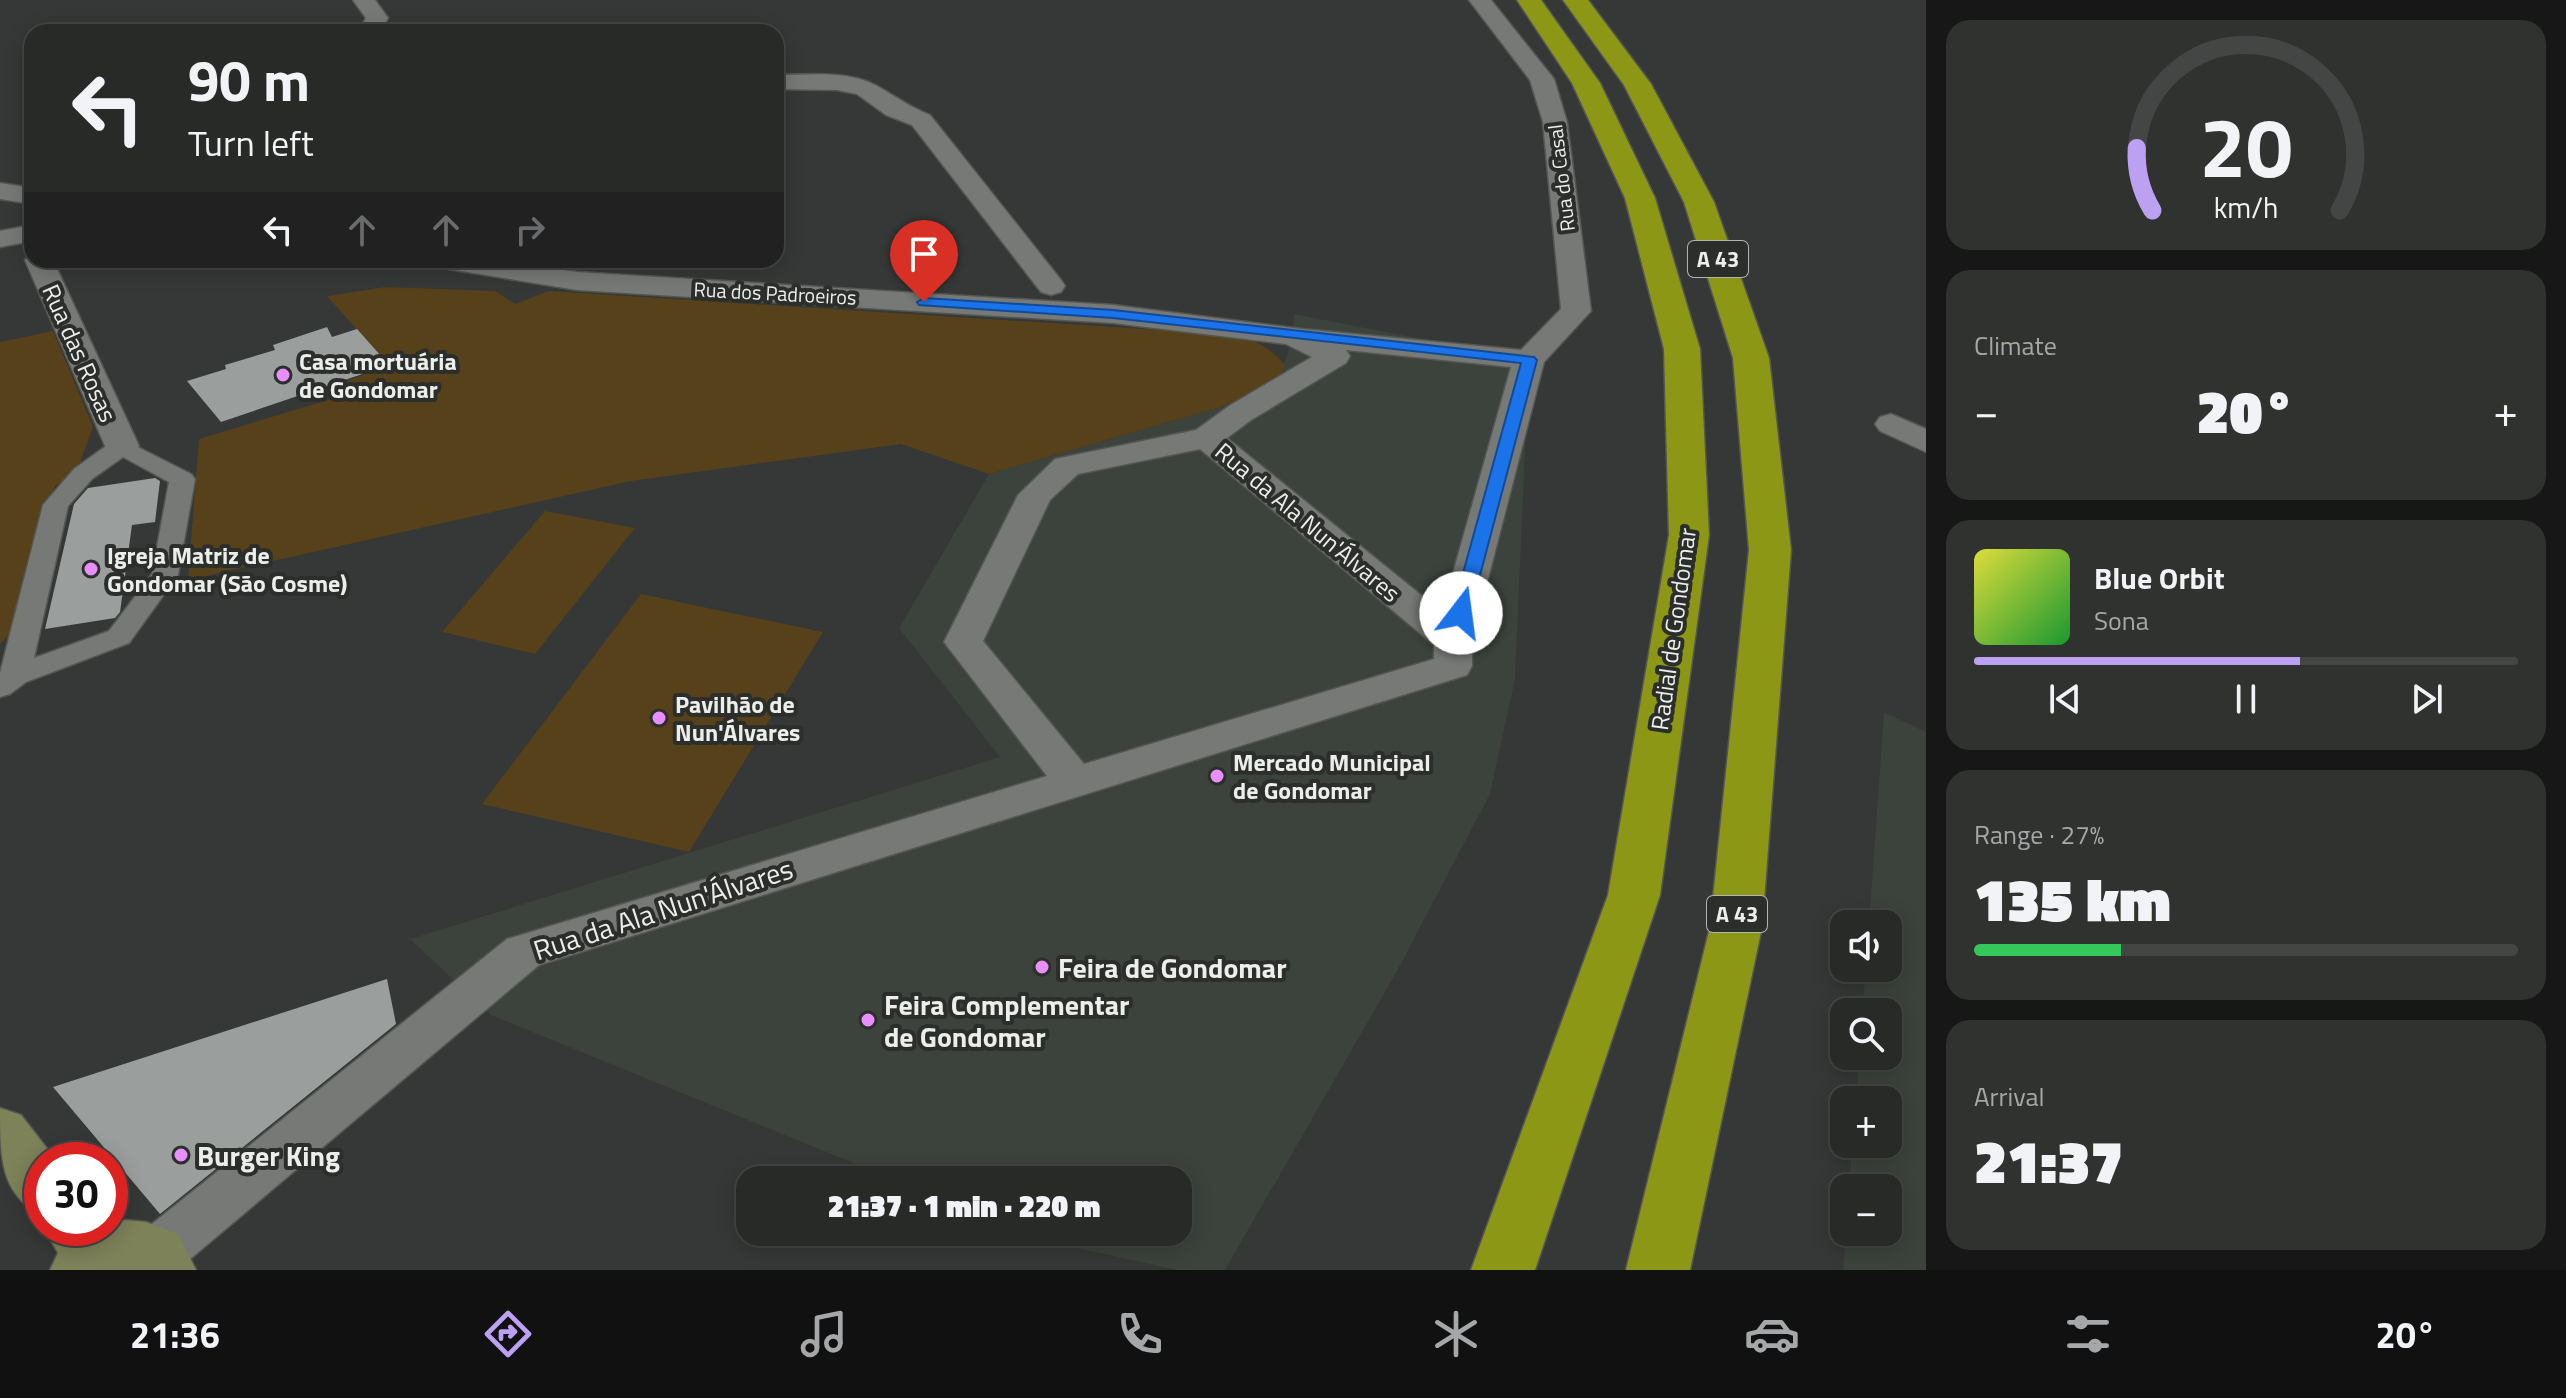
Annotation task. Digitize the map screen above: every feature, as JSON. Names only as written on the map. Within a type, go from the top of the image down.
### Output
[{"type":"highway","name":"Radial de Gondomar","points":[[1503,1270],[1634,895],[1689,535],[1682,349],[1640,198],[1586,83],[1529,0]]},
{"type":"highway","name":"A 43","points":[[1575,0],[1637,84],[1699,202],[1751,358],[1770,550],[1736,927],[1658,1270]]},
{"type":"main road","points":[[0,1133],[24,1164]]},
{"type":"street","points":[[364,0],[377,18],[374,24]]},
{"type":"street","name":"Rua do Casal","points":[[1480,0],[1542,79],[1555,122],[1576,311],[1529,360]]},
{"type":"street","points":[[784,82],[837,83],[865,89],[895,110],[921,120],[1051,286]]},
{"type":"street","points":[[0,191],[24,195]]},
{"type":"street","points":[[0,239],[24,241]]},
{"type":"street","name":"Rua das Rosas","points":[[44,268],[122,446]]},
{"type":"street","name":"Rua dos Padroeiros","points":[[494,268],[577,281],[1113,314],[1293,336],[1335,356],[1240,413],[1207,438]]},
{"type":"street","points":[[1293,336],[1529,360],[1453,641]]},
{"type":"street","points":[[1891,424],[1926,442]]},
{"type":"street","name":"Rua da Ala Nun'Álvares","points":[[115,1256],[523,952],[1073,780],[1453,666],[1453,641],[1207,438],[1067,466],[1035,495],[963,642],[1073,780]]},
{"type":"street","points":[[122,446],[182,479],[165,575],[119,637],[8,681],[56,505],[83,474],[122,446]]},
{"type":"shaded area","points":[[386,287],[495,291],[515,304],[549,291],[1206,333],[1250,340],[1267,349],[1285,365],[1278,382],[1221,407],[989,474],[901,444],[631,481],[188,580],[199,439],[351,393],[342,383],[389,365],[327,296]]},
{"type":"shaded area","name":"Mercado Municipal de Gondomar","points":[[1294,314],[1529,360],[1515,679],[1490,794],[1396,973],[1225,1270],[1177,1270],[1068,1246],[1192,1246],[1192,1166],[861,1166],[491,1015],[410,939],[1000,757],[899,628],[989,474],[1221,407],[1278,382],[1293,336]]},
{"type":"shaded area","points":[[53,331],[93,427],[76,473],[55,486],[12,632],[0,644],[0,342]]},
{"type":"shaded area","points":[[545,511],[635,528],[535,654],[442,632]]},
{"type":"shaded area","name":"Pavilhão de Nun'Álvares","points":[[641,594],[823,632],[689,852],[482,804]]},
{"type":"shaded area","points":[[1884,712],[1926,732],[1926,1270],[1843,1270],[1845,1246],[1902,1246],[1902,1174],[1850,1174],[1851,1158],[1902,1158],[1902,1086],[1857,1086],[1858,1070],[1902,1070],[1902,998],[1863,998],[1865,982],[1902,982],[1902,910],[1870,910]]},
{"type":"building","name":"Casa mortuária de Gondomar","points":[[327,327],[332,337],[357,329],[389,365],[221,422],[187,381],[226,369],[225,365],[275,350],[273,345]]},
{"type":"building","name":"Igreja Matriz de Gondomar (São Cosme)","points":[[155,478],[160,481],[155,522],[132,525],[120,612],[115,618],[45,629],[74,504],[88,488]]},
{"type":"building","name":"Burger King","points":[[387,979],[396,1024],[160,1214],[128,1176],[128,1142],[99,1142],[53,1087]]},
{"type":"place","name":"Casa mortuária de Gondomar","points":[[283,375]]},
{"type":"place","name":"Igreja Matriz de Gondomar (São Cosme)","points":[[91,569]]},
{"type":"place","name":"Pavilhão de Nun'Álvares","points":[[659,718]]},
{"type":"place","name":"Mercado Municipal de Gondomar","points":[[1217,776]]},
{"type":"place","name":"Feira de Gondomar","points":[[1042,967]]},
{"type":"place","name":"Feira Complementar de Gondomar","points":[[868,1020]]},
{"type":"place","name":"Burger King","points":[[181,1155]]},
{"type":"route","points":[[924,302],[1113,314],[1529,360],[1461,613]]}]
